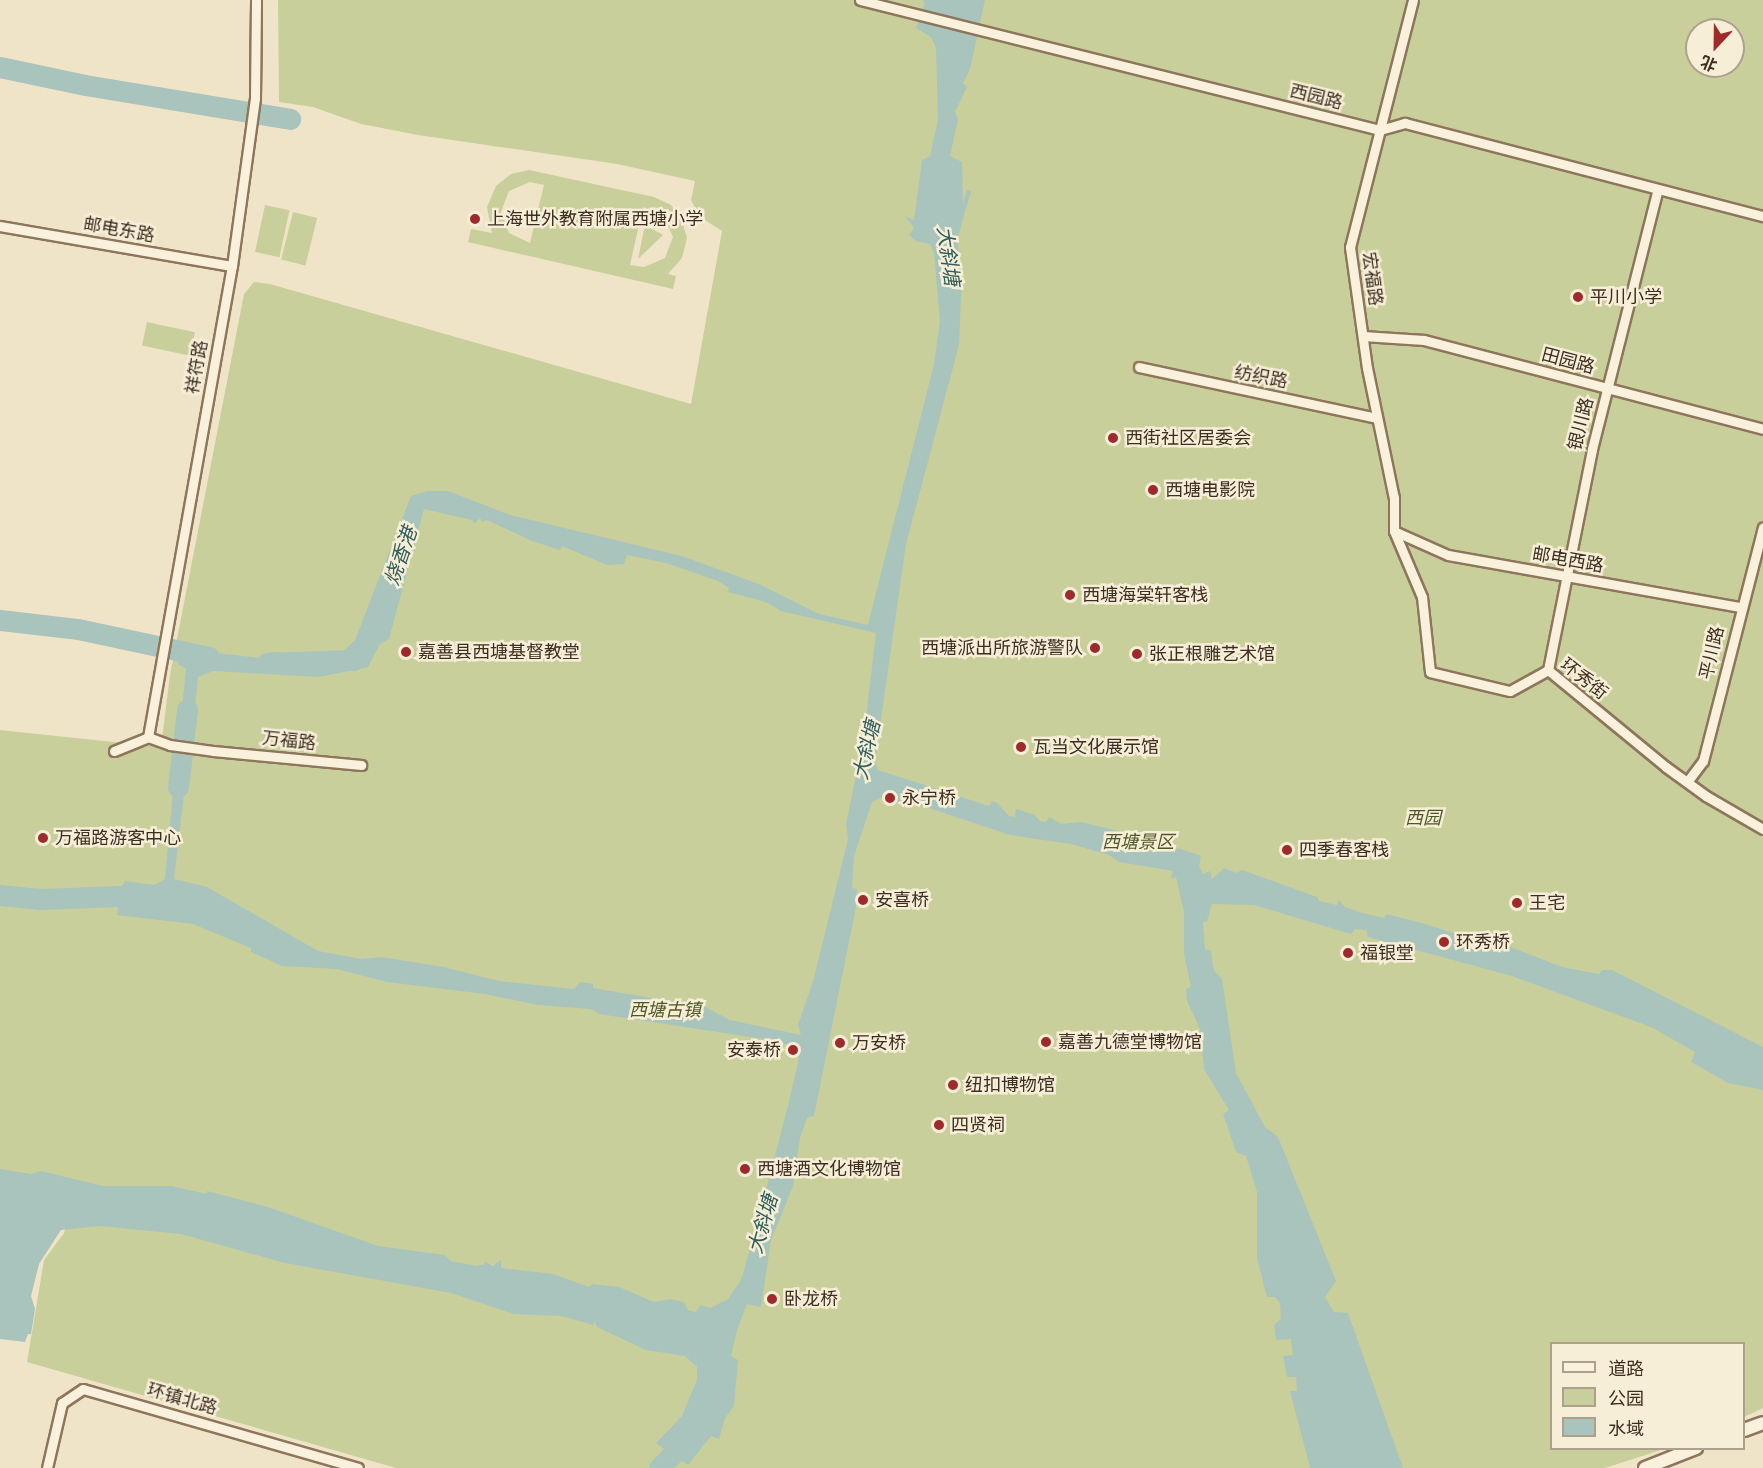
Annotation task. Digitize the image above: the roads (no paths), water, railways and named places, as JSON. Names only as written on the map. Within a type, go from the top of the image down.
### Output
[{"type":"street","name":"祥符路","points":[[148,737],[232,267],[255,98],[256,0]]},
{"type":"street","name":"西园路","points":[[860,0],[1380,130],[1405,123],[1763,216]]},
{"type":"street","name":"宏福路","points":[[1394,531],[1394,498],[1377,418],[1350,247],[1413,0]]},
{"type":"street","name":"银川路","points":[[1548,670],[1565,576],[1607,388],[1658,189]]},
{"type":"street","name":"邮电东路","points":[[0,226],[232,267]]},
{"type":"street","name":"田园路","points":[[1363,336],[1424,340],[1763,429]]},
{"type":"street","name":"纺织路","points":[[1139,367],[1377,418]]},
{"type":"street","name":"平川路","points":[[1687,782],[1702,761],[1740,607],[1763,528]]},
{"type":"street","name":"邮电西路","points":[[1394,531],[1448,555],[1740,607]]},
{"type":"street","name":"环秀街","points":[[1394,531],[1422,597],[1430,672],[1510,691],[1548,670],[1687,782],[1763,830]]},
{"type":"street","name":"万福路","points":[[148,737],[170,745],[213,751],[361,765]]},
{"type":"street","points":[[114,751],[148,737]]},
{"type":"street","name":"环镇北路","points":[[47,1468],[63,1403],[83,1389],[358,1468]]},
{"type":"street","points":[[1745,1429],[1763,1423]]},
{"type":"street","points":[[1645,1468],[1693,1450]]},
{"type":"water","points":[[922,0],[985,0],[970,69],[963,83],[967,87],[955,112],[958,120],[950,156],[962,162],[963,204],[967,190],[971,191],[957,240],[962,273],[959,345],[906,544],[875,761],[878,770],[989,806],[992,801],[997,803],[1009,816],[1015,817],[1016,809],[1035,815],[1040,821],[1046,822],[1049,817],[1061,824],[1081,822],[1131,834],[1137,840],[1158,843],[1175,851],[1178,848],[1201,856],[1199,866],[1203,874],[1210,871],[1212,879],[1224,868],[1236,873],[1242,870],[1317,897],[1319,901],[1337,905],[1339,900],[1345,907],[1362,913],[1384,918],[1386,914],[1422,923],[1488,944],[1501,953],[1508,946],[1562,967],[1599,974],[1602,970],[1612,970],[1763,1047],[1763,1090],[1728,1083],[1691,1062],[1695,1052],[1651,1027],[1512,976],[1368,937],[1366,930],[1355,929],[1351,934],[1254,905],[1212,904],[1207,921],[1203,922],[1205,949],[1211,951],[1214,971],[1222,979],[1236,1073],[1265,1127],[1278,1137],[1336,1281],[1325,1297],[1334,1312],[1348,1313],[1403,1468],[1310,1468],[1290,1391],[1297,1391],[1296,1377],[1287,1377],[1283,1356],[1293,1355],[1291,1339],[1276,1340],[1274,1325],[1281,1319],[1280,1303],[1275,1297],[1267,1297],[1257,1258],[1257,1192],[1246,1156],[1236,1152],[1223,1114],[1229,1110],[1204,1069],[1200,1029],[1187,1001],[1186,989],[1191,987],[1184,954],[1184,912],[1176,877],[1171,879],[1173,871],[1119,862],[1109,855],[1071,844],[1010,835],[926,807],[880,798],[872,802],[854,856],[852,888],[857,889],[856,907],[814,1116],[807,1118],[800,1138],[793,1186],[771,1240],[761,1307],[747,1304],[737,1330],[731,1356],[738,1360],[734,1406],[725,1418],[719,1439],[711,1436],[688,1465],[656,1443],[682,1416],[697,1380],[697,1367],[685,1356],[646,1350],[597,1327],[594,1321],[593,1325],[562,1316],[514,1314],[451,1293],[285,1263],[181,1234],[100,1226],[61,1230],[39,1264],[31,1296],[35,1309],[31,1334],[28,1334],[25,1342],[0,1339],[0,1169],[31,1174],[41,1171],[103,1186],[172,1186],[206,1194],[207,1191],[268,1207],[378,1246],[445,1255],[451,1261],[476,1266],[485,1264],[484,1261],[493,1266],[501,1260],[501,1268],[553,1274],[589,1287],[592,1284],[619,1287],[654,1302],[670,1299],[684,1302],[688,1310],[696,1312],[700,1305],[710,1308],[728,1299],[741,1280],[788,1106],[799,1058],[791,1046],[777,1041],[599,1014],[591,1009],[538,1005],[485,994],[387,982],[337,969],[282,966],[251,952],[251,948],[193,924],[117,915],[120,890],[125,881],[154,885],[165,879],[176,759],[188,760],[174,879],[207,887],[318,951],[361,959],[382,957],[443,967],[499,981],[574,989],[580,982],[593,984],[593,988],[705,1007],[730,1020],[801,1035],[798,1025],[814,978],[848,839],[846,824],[863,743],[876,633],[781,611],[766,602],[728,592],[729,588],[718,581],[666,563],[627,555],[624,564],[607,565],[562,546],[560,550],[532,541],[487,520],[482,522],[480,518],[474,524],[472,520],[424,509],[389,639],[380,644],[368,667],[319,677],[213,671],[198,677],[192,738],[179,737],[186,669],[178,664],[181,649],[269,659],[269,652],[294,653],[295,665],[332,662],[355,640],[411,496],[427,491],[448,491],[510,515],[682,556],[761,585],[819,614],[868,625],[934,364],[940,321],[934,253],[930,244],[916,241],[909,235],[914,228],[905,216],[914,220],[922,160],[930,156],[938,120],[936,48],[931,37],[916,28],[925,3]]},
{"type":"waterway","points":[[0,67],[85,85],[290,119]]},
{"type":"waterway","name":"烧香港","points":[[0,620],[78,629],[209,657]]},
{"type":"waterway","name":"烧香港","points":[[267,663],[353,660],[357,652]]},
{"type":"waterway","points":[[178,787],[187,710]]},
{"type":"waterway","points":[[0,895],[40,899],[146,895]]},
{"type":"waterway","name":"大斜塘","points":[[659,1468],[692,1434]]},
{"type":"place","name":"上海世外教育附属西塘小学","points":[[475,219]]},
{"type":"place","name":"平川小学","points":[[1578,297]]},
{"type":"place","name":"西街社区居委会","points":[[1113,438]]},
{"type":"place","name":"西塘电影院","points":[[1153,490]]},
{"type":"place","name":"西塘海棠轩客栈","points":[[1070,595]]},
{"type":"place","name":"西塘派出所旅游警队","points":[[1095,648]]},
{"type":"place","name":"嘉善县西塘基督教堂","points":[[406,652]]},
{"type":"place","name":"张正根雕艺术馆","points":[[1137,654]]},
{"type":"place","name":"瓦当文化展示馆","points":[[1021,747]]},
{"type":"place","name":"永宁桥","points":[[890,798]]},
{"type":"place","name":"万福路游客中心","points":[[43,838]]},
{"type":"place","name":"四季春客栈","points":[[1287,850]]},
{"type":"place","name":"安喜桥","points":[[863,900]]},
{"type":"place","name":"王宅","points":[[1517,903]]},
{"type":"place","name":"环秀桥","points":[[1444,942]]},
{"type":"place","name":"福银堂","points":[[1348,953]]},
{"type":"place","name":"嘉善九德堂博物馆","points":[[1046,1042]]},
{"type":"place","name":"万安桥","points":[[840,1043]]},
{"type":"place","name":"安泰桥","points":[[793,1050]]},
{"type":"place","name":"纽扣博物馆","points":[[953,1085]]},
{"type":"place","name":"四贤祠","points":[[939,1125]]},
{"type":"place","name":"西塘酒文化博物馆","points":[[745,1169]]},
{"type":"place","name":"卧龙桥","points":[[772,1299]]},
{"type":"park label","name":"西园","points":[[1423,818]]},
{"type":"park label","name":"西塘景区","points":[[1138,842]]},
{"type":"park label","name":"西塘古镇","points":[[665,1010]]}]
